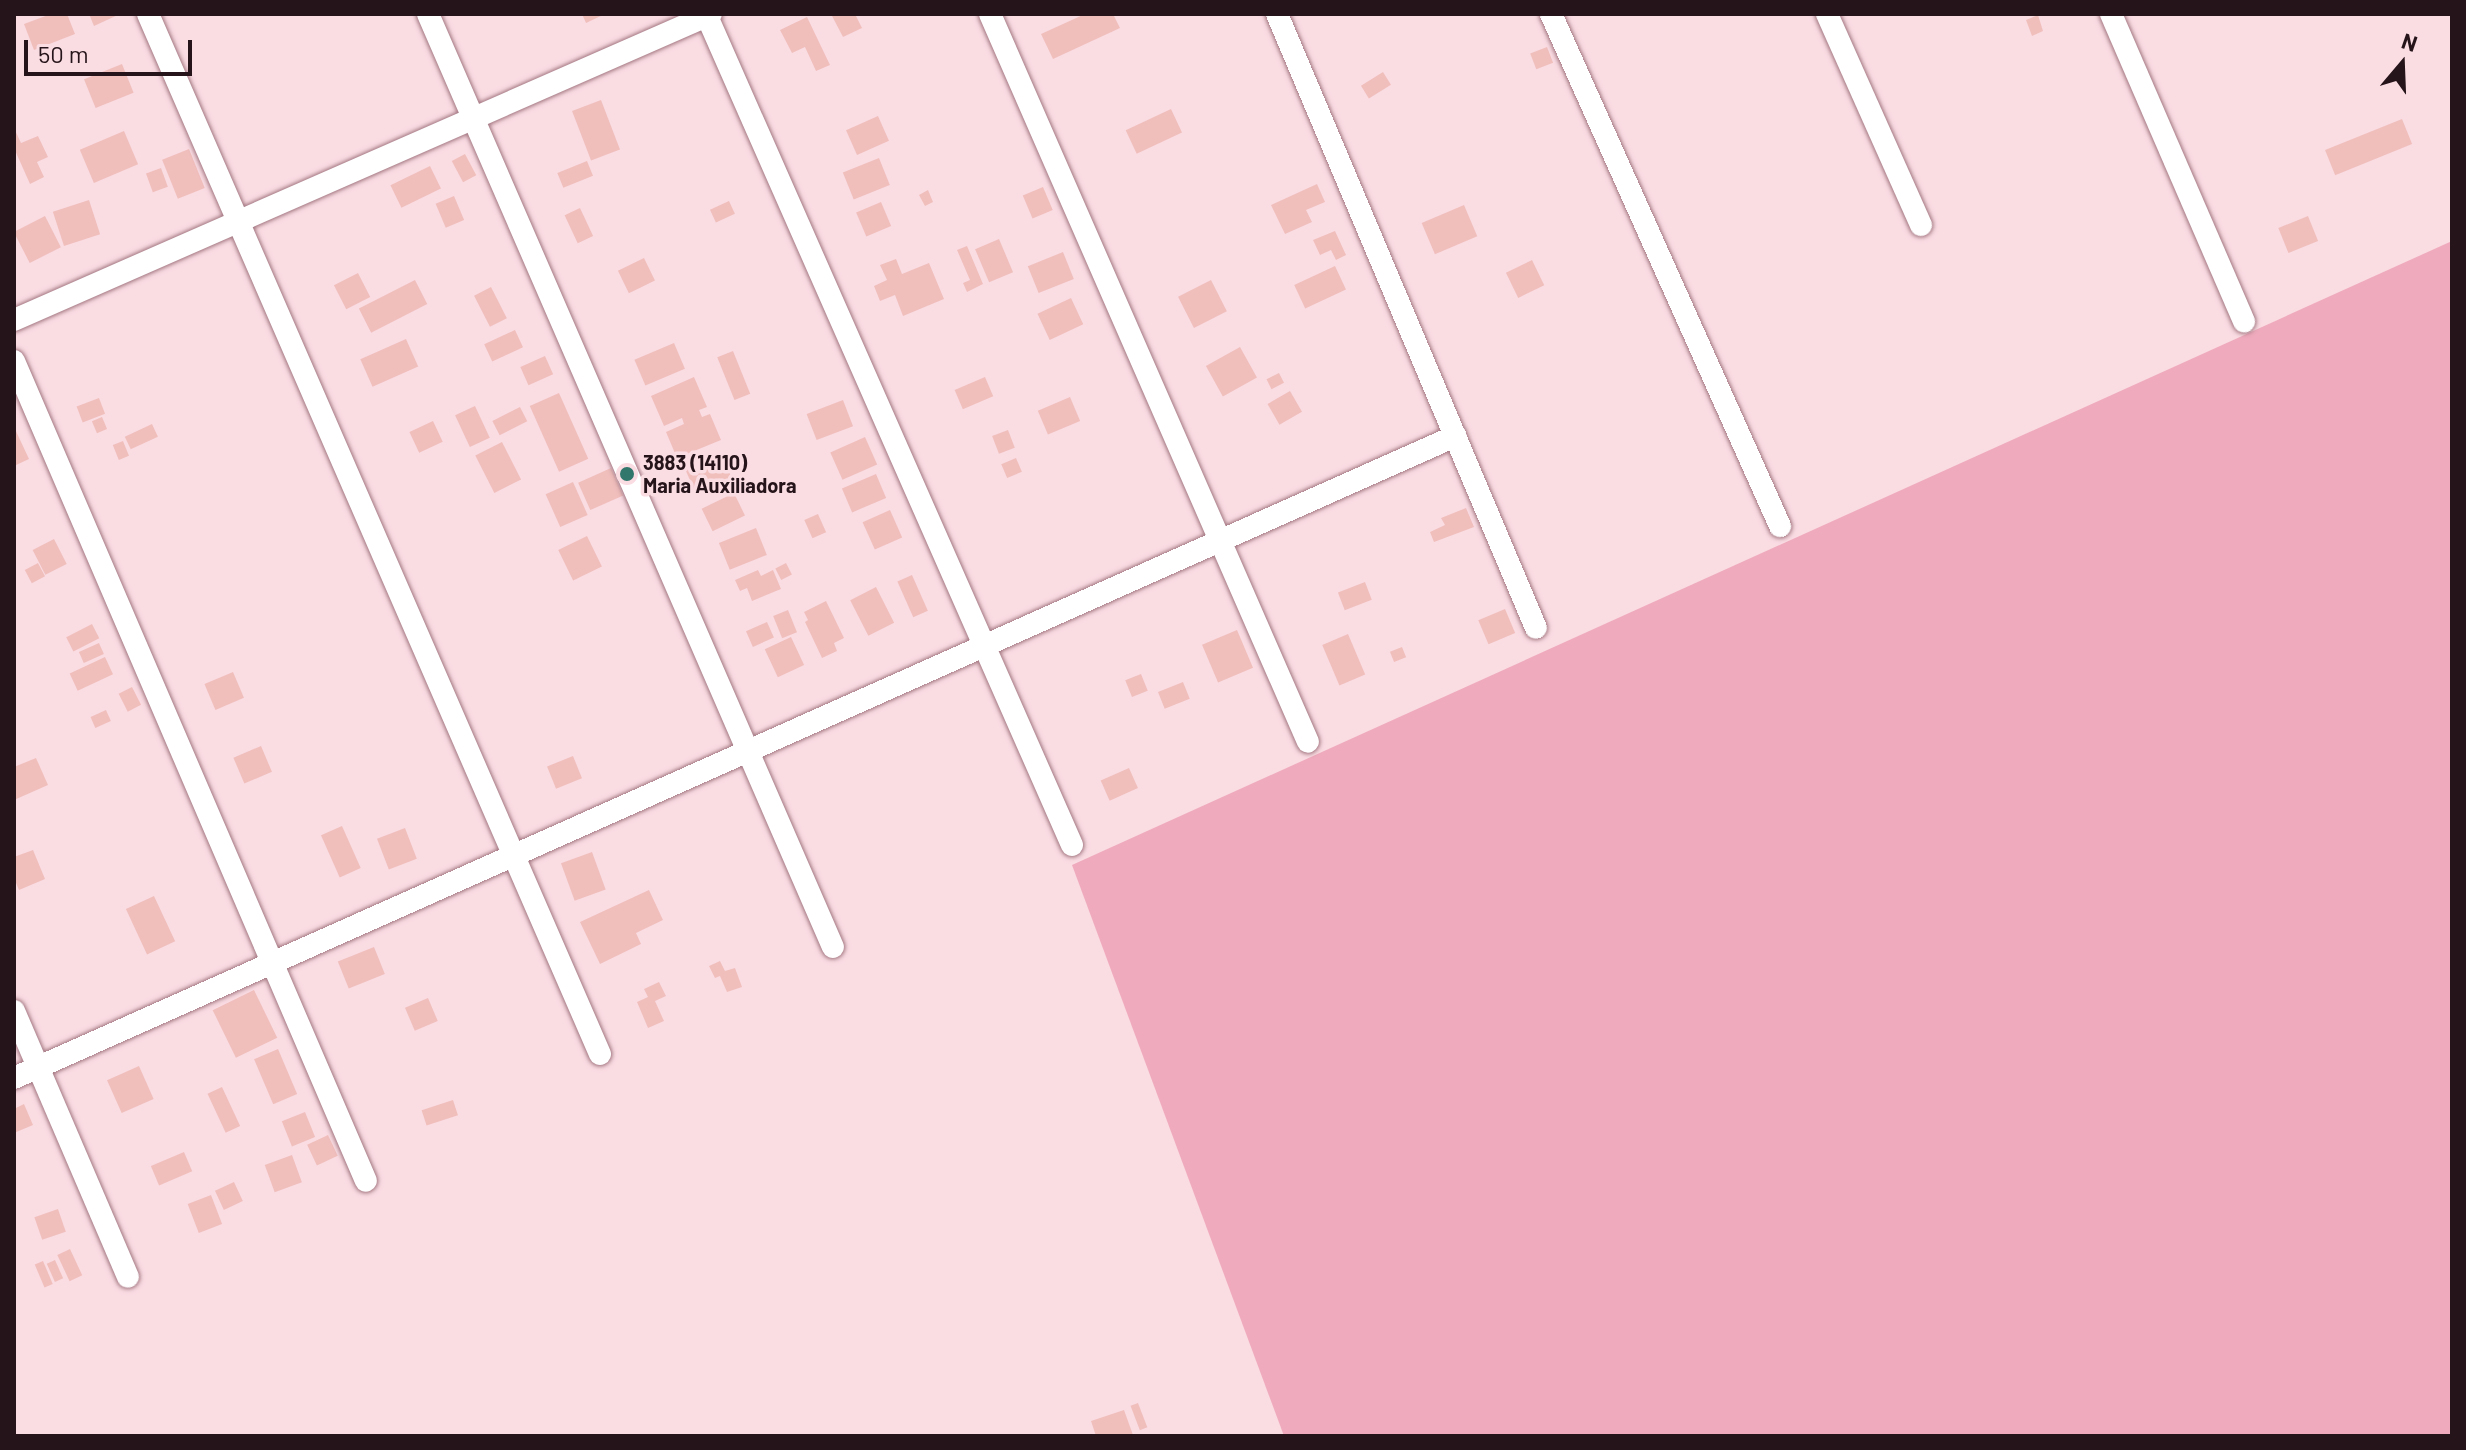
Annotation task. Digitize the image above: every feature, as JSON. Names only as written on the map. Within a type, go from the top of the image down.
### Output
[{"type":"street","points":[[148,14],[600,1054]]},
{"type":"street","points":[[428,14],[833,947]]},
{"type":"street","points":[[990,14],[1308,742]]},
{"type":"street","points":[[1277,14],[1536,628]]},
{"type":"street","points":[[1551,14],[1780,526]]},
{"type":"street","points":[[1827,14],[1921,225]]},
{"type":"street","points":[[2111,14],[2244,322]]},
{"type":"street","points":[[14,320],[708,15],[1072,845]]},
{"type":"street","points":[[14,361],[366,1181]]},
{"type":"street","points":[[14,1078],[1455,436]]},
{"type":"street","points":[[14,1011],[128,1277]]},
{"type":"shaded area","points":[[2452,241],[2452,1436],[1284,1436],[1072,865]]},
{"type":"building","points":[[51,14],[67,14],[75,34],[34,50],[24,24]]},
{"type":"building","points":[[89,14],[120,14],[94,26]]},
{"type":"building","points":[[582,14],[605,14],[586,23]]},
{"type":"building","points":[[831,14],[855,14],[862,28],[843,37]]},
{"type":"building","points":[[1085,14],[1113,14],[1120,28],[1053,59],[1041,34]]},
{"type":"building","points":[[2038,15],[2043,31],[2032,36],[2026,20]]},
{"type":"building","points":[[807,17],[830,65],[816,71],[805,47],[792,53],[780,30]]},
{"type":"building","points":[[1547,47],[1553,63],[1536,69],[1530,53]]},
{"type":"building","points":[[122,64],[134,93],[96,108],[84,79]]},
{"type":"building","points":[[1383,72],[1391,85],[1369,98],[1361,86]]},
{"type":"building","points":[[601,100],[620,149],[591,161],[572,111]]},
{"type":"building","points":[[1171,109],[1182,133],[1137,154],[1126,130]]},
{"type":"building","points":[[878,116],[889,141],[857,155],[846,130]]},
{"type":"building","points":[[2402,119],[2412,144],[2335,175],[2325,150]]},
{"type":"building","points":[[14,128],[21,143],[38,136],[48,157],[37,162],[44,177],[30,184],[14,148]]},
{"type":"building","points":[[124,131],[138,164],[94,183],[80,150]]},
{"type":"building","points":[[189,149],[205,188],[178,199],[162,160]]},
{"type":"building","points":[[465,154],[476,175],[463,182],[452,161]]},
{"type":"building","points":[[879,158],[890,185],[854,199],[843,173]]},
{"type":"building","points":[[587,161],[593,176],[563,188],[557,173]]},
{"type":"building","points":[[430,166],[441,188],[401,208],[390,185]]},
{"type":"building","points":[[161,168],[168,187],[153,192],[146,173]]},
{"type":"building","points":[[1317,184],[1325,202],[1306,210],[1312,222],[1285,234],[1271,205]]},
{"type":"building","points":[[1043,187],[1053,210],[1033,219],[1023,196]]},
{"type":"building","points":[[928,190],[933,202],[925,206],[919,195]]},
{"type":"building","points":[[454,196],[464,220],[446,228],[436,204]]},
{"type":"building","points":[[89,200],[100,234],[64,246],[53,212]]},
{"type":"building","points":[[729,201],[735,214],[716,223],[710,210]]},
{"type":"building","points":[[881,202],[891,226],[866,236],[856,213]]},
{"type":"building","points":[[1464,205],[1477,236],[1435,254],[1422,223]]},
{"type":"building","points":[[580,208],[593,236],[578,243],[565,215]]},
{"type":"building","points":[[45,216],[61,247],[30,263],[14,232]]},
{"type":"building","points":[[2308,216],[2318,241],[2288,253],[2278,228]]},
{"type":"building","points":[[1335,231],[1346,255],[1336,260],[1331,250],[1320,255],[1313,240]]},
{"type":"building","points":[[999,239],[1013,272],[989,282],[975,249]]},
{"type":"building","points":[[967,246],[983,284],[967,292],[963,283],[970,280],[957,250]]},
{"type":"building","points":[[1063,252],[1074,279],[1039,293],[1028,266]]},
{"type":"building","points":[[644,258],[655,280],[629,293],[618,271]]},
{"type":"building","points":[[896,259],[902,274],[929,263],[944,299],[903,316],[895,295],[880,301],[874,286],[887,280],[880,265]]},
{"type":"building","points":[[1532,260],[1544,285],[1518,298],[1506,273]]},
{"type":"building","points":[[1335,266],[1346,290],[1305,309],[1294,285]]},
{"type":"building","points":[[358,273],[370,297],[346,309],[334,285]]},
{"type":"building","points":[[415,280],[427,304],[371,333],[359,309]]},
{"type":"building","points":[[1211,280],[1227,311],[1194,328],[1178,297]]},
{"type":"building","points":[[491,287],[507,318],[490,327],[474,296]]},
{"type":"building","points":[[1071,298],[1083,324],[1050,340],[1037,314]]},
{"type":"building","points":[[515,330],[523,347],[492,362],[484,344]]},
{"type":"building","points":[[406,339],[418,366],[373,387],[360,359]]},
{"type":"building","points":[[674,343],[685,369],[645,386],[634,360]]},
{"type":"building","points":[[1240,347],[1257,378],[1223,397],[1206,366]]},
{"type":"building","points":[[733,351],[750,394],[734,400],[717,357]]},
{"type":"building","points":[[545,356],[553,374],[528,385],[520,367]]},
{"type":"building","points":[[1279,373],[1284,383],[1272,389],[1267,379]]},
{"type":"building","points":[[694,377],[707,407],[699,410],[702,417],[710,414],[721,440],[677,458],[666,432],[684,424],[682,418],[664,426],[651,396]]},
{"type":"building","points":[[985,377],[993,396],[963,409],[955,390]]},
{"type":"building","points":[[1290,391],[1302,412],[1279,425],[1267,404]]},
{"type":"building","points":[[559,393],[588,459],[559,472],[530,406]]},
{"type":"building","points":[[1070,397],[1080,421],[1048,435],[1038,411]]},
{"type":"building","points":[[99,398],[105,414],[83,422],[77,407]]},
{"type":"building","points":[[843,400],[853,426],[817,440],[807,414]]},
{"type":"building","points":[[475,406],[490,438],[470,447],[455,415]]},
{"type":"building","points":[[520,407],[527,421],[500,435],[492,421]]},
{"type":"building","points":[[102,417],[107,429],[97,433],[92,421]]},
{"type":"building","points":[[433,421],[443,442],[419,453],[409,432]]},
{"type":"building","points":[[152,424],[158,437],[131,449],[125,437]]},
{"type":"building","points":[[14,427],[29,459],[14,466]]},
{"type":"building","points":[[1008,430],[1015,448],[999,454],[992,436]]},
{"type":"building","points":[[865,437],[877,464],[842,480],[830,452]]},
{"type":"building","points":[[123,441],[129,456],[119,460],[113,445]]},
{"type":"building","points":[[502,442],[521,479],[494,493],[475,456]]},
{"type":"building","points":[[721,454],[732,479],[696,495],[685,470]]},
{"type":"building","points":[[1016,458],[1022,472],[1007,478],[1001,464]]},
{"type":"building","points":[[611,468],[623,495],[590,510],[578,483]]},
{"type":"building","points":[[876,474],[886,498],[852,512],[842,488]]},
{"type":"building","points":[[573,482],[588,515],[560,527],[546,494]]},
{"type":"building","points":[[734,493],[745,515],[713,531],[702,509]]},
{"type":"building","points":[[1466,508],[1474,527],[1434,542],[1430,532],[1445,525],[1441,518]]},
{"type":"building","points":[[890,510],[902,537],[875,550],[863,522]]},
{"type":"building","points":[[818,514],[826,532],[812,538],[804,520]]},
{"type":"building","points":[[756,528],[767,555],[730,570],[719,543]]},
{"type":"building","points":[[587,536],[602,567],[573,581],[558,550]]},
{"type":"building","points":[[54,539],[67,564],[45,575],[33,550]]},
{"type":"building","points":[[38,563],[45,576],[32,583],[25,570]]},
{"type":"building","points":[[786,563],[792,575],[781,580],[775,568]]},
{"type":"building","points":[[758,570],[761,576],[773,570],[781,589],[752,601],[747,588],[740,591],[735,580]]},
{"type":"building","points":[[912,575],[928,611],[913,617],[897,582]]},
{"type":"building","points":[[1365,582],[1372,600],[1345,610],[1338,592]]},
{"type":"building","points":[[876,587],[894,623],[868,636],[850,600]]},
{"type":"building","points":[[826,601],[844,638],[834,643],[837,651],[822,658],[805,622],[808,620],[804,612]]},
{"type":"building","points":[[1505,609],[1515,633],[1488,644],[1478,620]]},
{"type":"building","points":[[788,610],[797,632],[782,638],[773,616]]},
{"type":"building","points":[[767,622],[774,638],[753,647],[746,631]]},
{"type":"building","points":[[92,624],[99,638],[73,651],[66,637]]},
{"type":"building","points":[[1237,630],[1253,668],[1218,683],[1202,645]]},
{"type":"building","points":[[1348,634],[1365,675],[1339,685],[1322,645]]},
{"type":"building","points":[[791,637],[804,665],[778,677],[765,649]]},
{"type":"building","points":[[99,643],[104,654],[84,663],[79,652]]},
{"type":"building","points":[[1402,647],[1406,657],[1394,662],[1390,652]]},
{"type":"building","points":[[105,657],[113,674],[78,691],[70,673]]},
{"type":"building","points":[[233,672],[244,698],[215,710],[204,684]]},
{"type":"building","points":[[1141,674],[1148,691],[1132,697],[1125,680]]},
{"type":"building","points":[[1183,682],[1190,699],[1165,709],[1158,692]]},
{"type":"building","points":[[132,687],[141,705],[128,712],[119,694]]},
{"type":"building","points":[[106,710],[111,721],[95,728],[90,717]]},
{"type":"building","points":[[261,746],[272,772],[244,783],[233,758]]},
{"type":"building","points":[[573,756],[582,778],[556,789],[547,766]]},
{"type":"building","points":[[36,758],[48,785],[14,800],[14,767]]},
{"type":"building","points":[[1129,768],[1138,788],[1110,801],[1101,781]]},
{"type":"building","points":[[342,826],[361,868],[340,877],[321,835]]},
{"type":"building","points":[[405,828],[417,859],[389,870],[377,839]]},
{"type":"building","points":[[33,850],[45,879],[19,890],[14,878],[14,857]]},
{"type":"building","points":[[592,852],[606,890],[575,901],[561,863]]},
{"type":"building","points":[[649,890],[663,920],[636,933],[641,944],[600,964],[580,922]]},
{"type":"building","points":[[154,896],[175,941],[147,954],[126,909]]},
{"type":"building","points":[[374,947],[385,974],[349,988],[338,962]]},
{"type":"building","points":[[720,961],[725,971],[735,968],[742,987],[727,992],[720,976],[715,978],[709,966]]},
{"type":"building","points":[[659,982],[666,996],[655,1001],[664,1021],[648,1028],[637,1002],[648,997],[644,989]]},
{"type":"building","points":[[254,990],[277,1038],[236,1058],[213,1010]]},
{"type":"building","points":[[428,998],[438,1021],[415,1031],[405,1008]]},
{"type":"building","points":[[278,1049],[297,1094],[273,1104],[254,1059]]},
{"type":"building","points":[[139,1066],[154,1099],[122,1113],[107,1080]]},
{"type":"building","points":[[222,1087],[240,1126],[226,1133],[207,1094]]},
{"type":"building","points":[[453,1100],[458,1115],[427,1125],[422,1110]]},
{"type":"building","points":[[24,1104],[33,1125],[14,1133],[14,1109]]},
{"type":"building","points":[[305,1112],[315,1137],[292,1146],[282,1121]]},
{"type":"building","points":[[328,1135],[338,1156],[317,1166],[307,1145]]},
{"type":"building","points":[[184,1152],[192,1171],[159,1185],[151,1166]]},
{"type":"building","points":[[292,1155],[302,1182],[275,1192],[265,1165]]},
{"type":"building","points":[[234,1182],[243,1201],[224,1210],[215,1191]]},
{"type":"building","points":[[211,1195],[222,1224],[199,1233],[188,1204]]},
{"type":"building","points":[[58,1209],[66,1232],[42,1240],[34,1217]]},
{"type":"building","points":[[70,1249],[82,1275],[70,1281],[57,1255]]},
{"type":"building","points":[[55,1260],[63,1278],[55,1282],[47,1264]]},
{"type":"building","points":[[43,1261],[53,1284],[44,1288],[35,1265]]},
{"type":"building","points":[[1138,1403],[1147,1427],[1140,1430],[1131,1406]]},
{"type":"building","points":[[1124,1410],[1133,1435],[1096,1436],[1091,1421]]},
{"type":"place","name":"3883 (14110) Maria Auxiliadora","points":[[627,474]]}]
